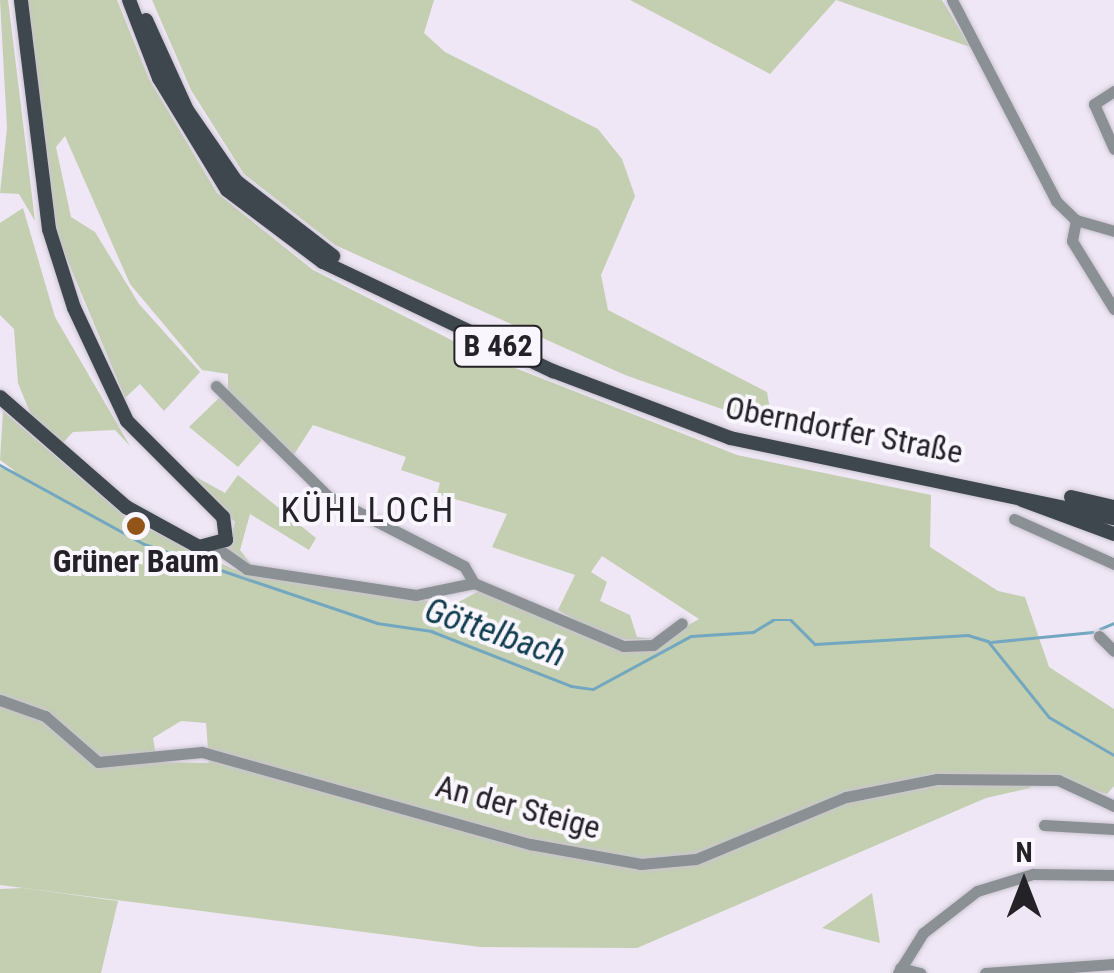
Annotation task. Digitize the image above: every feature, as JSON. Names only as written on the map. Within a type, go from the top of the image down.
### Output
[{"type":"main road","points":[[0,397],[100,490],[199,547],[217,548],[228,536],[223,517],[169,470],[105,382],[46,250],[12,0]]},
{"type":"main road","points":[[21,0],[50,229],[105,382]]},
{"type":"main road","name":"Oberndorfer Straße","points":[[130,0],[158,78],[227,190],[323,262],[554,370],[730,438],[1005,486]]},
{"type":"main road","name":"Oberndorfer Straße","points":[[138,0],[167,72],[236,181],[328,254],[685,414],[792,446],[1005,486]]},
{"type":"main road","points":[[1005,486],[1114,534]]},
{"type":"main road","name":"B 462","points":[[1005,486],[1114,508]]},
{"type":"main road","name":"B 462","points":[[1005,486],[1114,518]]},
{"type":"street","points":[[952,0],[1001,87],[1056,200],[1076,220],[1114,231]]},
{"type":"street","points":[[1114,90],[1094,104],[1114,149]]},
{"type":"street","points":[[1076,220],[1072,241],[1114,308]]},
{"type":"street","points":[[216,386],[329,497],[464,566],[474,584]]},
{"type":"street","points":[[1014,520],[1114,564]]},
{"type":"street","points":[[217,548],[247,569],[416,595],[474,584],[623,646],[653,644],[682,623]]},
{"type":"street","points":[[1099,636],[1114,651]]},
{"type":"street","name":"An der Steige","points":[[0,700],[45,716],[98,762],[165,753],[232,760],[530,844],[666,865],[891,786],[1038,779],[1076,783],[1114,806]]},
{"type":"street","points":[[1044,825],[1114,829]]},
{"type":"street","points":[[920,973],[899,970],[923,933],[977,891],[1032,874],[1114,875]]},
{"type":"street","points":[[985,973],[1114,964]]},
{"type":"green space","points":[[0,0],[8,0],[35,221],[19,194],[0,193],[7,128]]},
{"type":"green space","points":[[26,0],[117,0],[149,79],[217,193],[313,270],[477,353],[737,455],[931,495],[930,547],[998,591],[1025,597],[1049,667],[1114,709],[1114,786],[1107,794],[1037,775],[1030,788],[986,798],[637,948],[480,947],[0,885],[0,468],[15,471],[0,460],[3,411],[128,519],[233,569],[453,605],[479,591],[629,650],[643,651],[699,619],[602,556],[591,572],[607,582],[600,601],[630,615],[637,637],[656,639],[609,640],[558,610],[575,575],[492,547],[507,514],[437,494],[440,483],[401,470],[406,457],[313,425],[291,459],[228,390],[228,374],[202,370],[130,284],[65,136],[56,147],[71,217],[95,232],[139,304],[200,372],[164,411],[140,384],[125,398],[57,235]],"holes":[[[181,721],[206,723],[209,763],[157,762],[153,738]]]},
{"type":"green space","points":[[152,0],[434,0],[424,33],[445,52],[598,129],[622,159],[635,196],[601,275],[608,310],[767,392],[773,427],[625,375],[335,245],[244,174],[191,90]]},
{"type":"green space","points":[[630,0],[836,0],[770,74]]},
{"type":"green space","points":[[836,0],[942,0],[970,47]]},
{"type":"green space","points":[[23,208],[55,317],[130,446],[115,430],[73,432],[59,447],[35,425],[18,383],[14,329],[0,315],[0,223]]},
{"type":"green space","points":[[222,395],[263,439],[238,467],[189,427]]},
{"type":"green space","points":[[185,471],[225,493],[238,475],[316,538],[309,550],[250,514],[240,550],[253,567],[227,552],[235,522]]},
{"type":"green space","points":[[23,888],[118,901],[101,973],[0,973],[0,889]]},
{"type":"green space","points":[[872,893],[880,943],[822,928]]},
{"type":"waterway","name":"Göttelbach","points":[[0,465],[144,544],[377,623],[431,631],[571,686],[593,689],[691,636],[753,632],[773,620],[791,620],[815,644],[968,635],[988,641],[1049,717],[1114,755]]},
{"type":"waterway","points":[[1100,629],[1114,623]]},
{"type":"waterway","points":[[991,642],[1093,632]]},
{"type":"place","name":"Grüner Baum","points":[[136,526]]},
{"type":"district","name":"KÜHLLOCH","points":[[368,511]]}]
